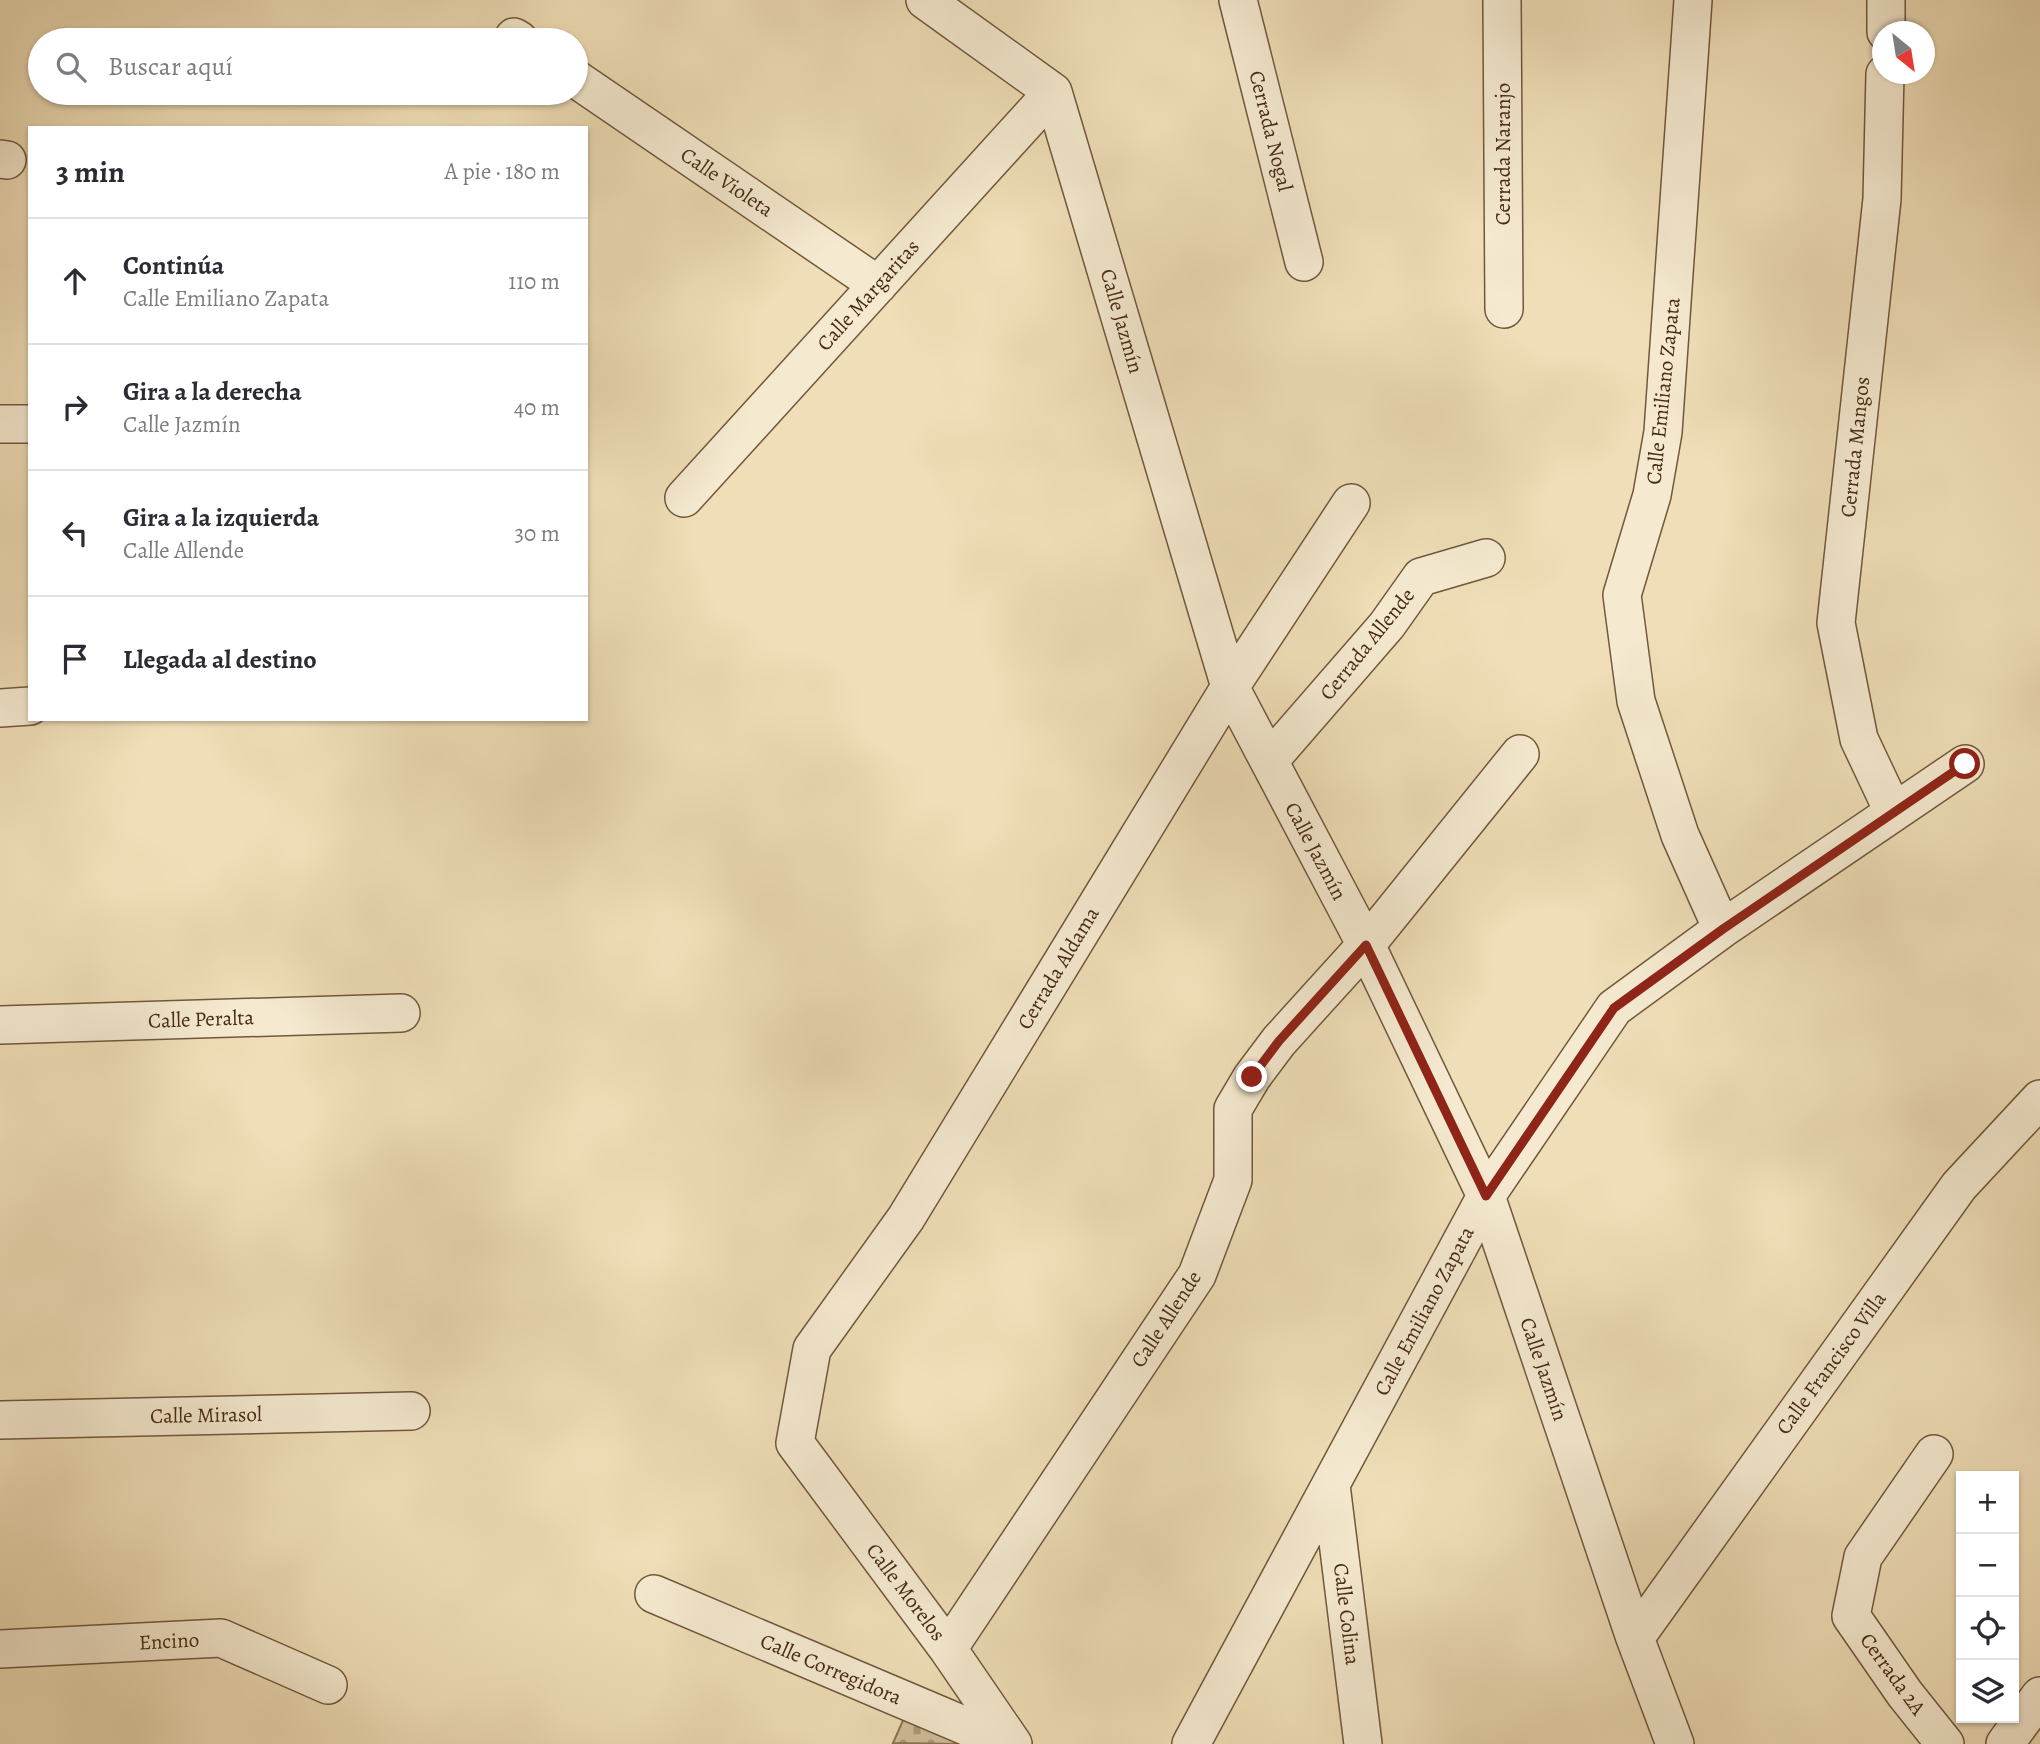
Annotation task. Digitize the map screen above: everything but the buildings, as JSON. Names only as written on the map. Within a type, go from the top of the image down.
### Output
[{"type":"street","points":[[925,0],[1053,92]]},
{"type":"street","name":"Cerrada Nogal","points":[[1238,0],[1304,262]]},
{"type":"street","name":"Cerrada Naranjo","points":[[1502,0],[1504,309]]},
{"type":"street","name":"Calle Emiliano Zapata","points":[[1693,0],[1663,432],[1652,495],[1622,595],[1636,701],[1680,835],[1723,929]]},
{"type":"street","points":[[1886,0],[1886,21]]},
{"type":"street","name":"Cerrada Mangos","points":[[1885,84],[1882,199],[1836,623],[1859,739],[1893,811]]},
{"type":"street","name":"Calle Violeta","points":[[588,87],[878,285]]},
{"type":"street","name":"Calle Margaritas","points":[[684,498],[1053,92]]},
{"type":"street","name":"Calle Jazmín","points":[[1053,92],[1230,687],[1366,945],[1486,1196],[1635,1638],[1675,1744]]},
{"type":"street","points":[[0,424],[28,424]]},
{"type":"street","name":"Cerrada Aldama","points":[[796,1443],[812,1349],[906,1217],[1230,687],[1352,503]]},
{"type":"street","name":"Cerrada Allende","points":[[1269,761],[1387,625],[1421,577],[1486,558]]},
{"type":"street","points":[[0,708],[28,706]]},
{"type":"street","points":[[1366,945],[1521,754]]},
{"type":"street","name":"Calle Emiliano Zapata","points":[[1191,1744],[1486,1196],[1614,1008],[1723,929],[1965,764]]},
{"type":"street","name":"Calle Allende","points":[[948,1649],[1197,1275],[1233,1180],[1233,1109],[1279,1041],[1366,945]]},
{"type":"street","name":"Calle Peralta","points":[[0,1025],[401,1013]]},
{"type":"street","name":"Calle Francisco Villa","points":[[1635,1638],[1959,1186],[2040,1099]]},
{"type":"street","name":"Calle Mirasol","points":[[0,1420],[411,1411]]},
{"type":"street","name":"Calle Morelos","points":[[796,1443],[948,1649],[1010,1744]]},
{"type":"street","name":"Cerrada 2A","points":[[1934,1454],[1863,1557],[1851,1616],[1905,1694],[1945,1744]]},
{"type":"street","name":"Calle Colina","points":[[1331,1485],[1363,1744]]},
{"type":"street","name":"Calle Corregidora","points":[[654,1594],[1010,1744]]},
{"type":"street","name":"Encino","points":[[0,1649],[221,1638],[328,1685]]},
{"type":"street","points":[[2005,1744],[2040,1696]]},
{"type":"green space","points":[[908,1709],[962,1744],[893,1743]]},
{"type":"route","points":[[1252,1077],[1279,1041],[1366,945],[1486,1196],[1614,1008],[1723,929],[1965,764]]}]
